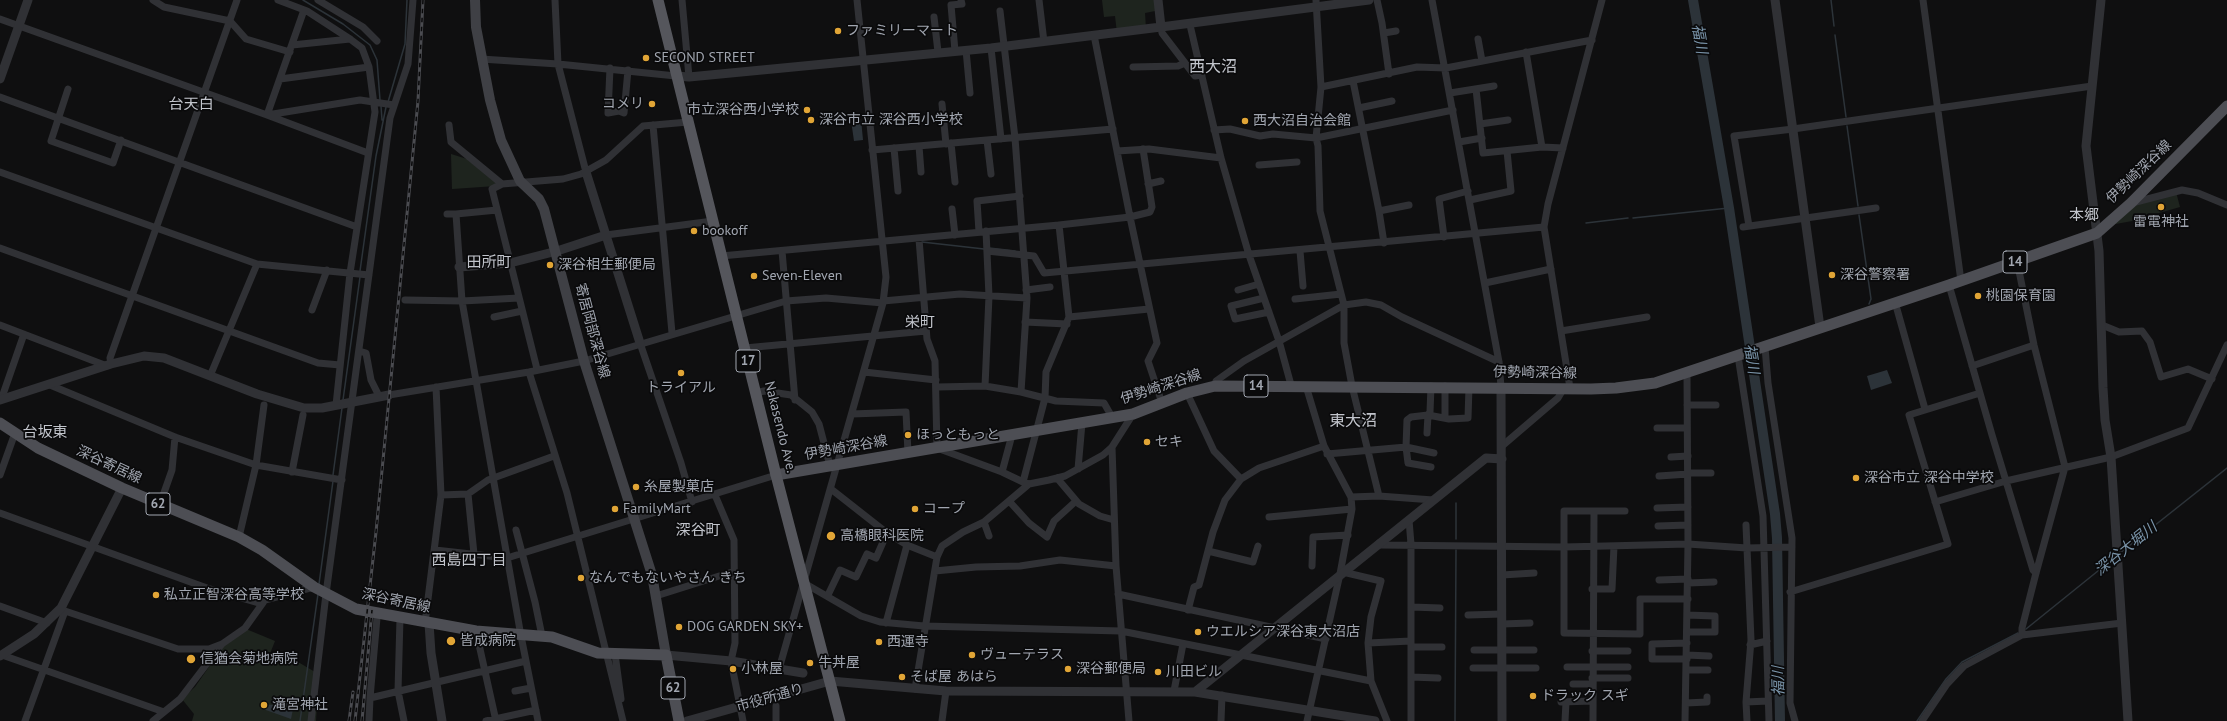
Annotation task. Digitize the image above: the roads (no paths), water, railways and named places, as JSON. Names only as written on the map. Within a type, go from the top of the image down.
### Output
[{"type":"highway","name":"Nakasendo Ave.","points":[[658,0],[776,475],[840,721]]},
{"type":"main road","name":"寄居岡部深谷線","points":[[476,0],[476,27],[481,59],[501,140],[520,181],[539,199],[544,209],[584,361],[635,519],[656,596],[666,655]]},
{"type":"main road","name":"伊勢崎深谷線","points":[[776,475],[1133,414],[1187,393],[1215,386],[1291,385],[1567,388],[1636,386],[1687,373],[1820,327],[1961,281],[2097,233],[2132,203],[2227,106]]},
{"type":"main road","name":"深谷寄居線","points":[[0,423],[38,448],[122,488],[239,537],[262,550],[321,591],[360,610],[476,631],[521,636],[542,636],[564,640],[593,651],[610,654],[666,655]]},
{"type":"main road","name":"62","points":[[666,655],[679,721]]},
{"type":"street","points":[[0,80],[28,0]]},
{"type":"street","points":[[153,0],[164,7],[230,21],[246,39],[291,48],[350,38]]},
{"type":"street","points":[[109,365],[110,358],[237,0]]},
{"type":"street","points":[[278,0],[304,10],[350,38],[362,48],[384,103],[368,275],[359,351],[340,480],[321,591],[311,721]]},
{"type":"street","points":[[318,0],[364,27],[377,41]]},
{"type":"street","points":[[336,405],[357,227],[375,112],[384,103],[408,64],[413,0]]},
{"type":"street","points":[[555,0],[558,64],[586,172],[640,343],[681,463],[692,502]]},
{"type":"street","points":[[682,0],[689,77]]},
{"type":"street","points":[[778,669],[831,490],[834,466],[852,414],[874,337],[883,302],[886,277],[881,242],[857,0]]},
{"type":"street","points":[[955,51],[951,5],[962,4],[961,0]]},
{"type":"street","points":[[1039,0],[1044,42]]},
{"type":"street","points":[[1158,0],[1162,33],[1195,76],[1202,75]]},
{"type":"street","points":[[481,59],[610,68],[689,77],[1044,42],[1190,24],[1316,4],[1369,0]]},
{"type":"street","points":[[1377,0],[1384,33],[1389,74]]},
{"type":"street","points":[[1432,0],[1446,68],[1499,362],[1502,446],[1502,721]]},
{"type":"street","points":[[1502,446],[1558,398],[1567,388],[1561,331],[1544,227],[1602,0]]},
{"type":"street","points":[[1775,0],[1820,327]]},
{"type":"street","points":[[1923,0],[1961,281]]},
{"type":"street","points":[[2100,0],[2086,146],[2097,233],[2105,420],[2111,457],[2128,721]]},
{"type":"street","points":[[1316,4],[1321,87],[1316,138],[1318,146],[1320,211],[1344,305],[1344,343],[1366,449],[1379,496]]},
{"type":"street","points":[[267,115],[304,10]]},
{"type":"street","points":[[1000,11],[1015,138],[1027,298],[1021,392]]},
{"type":"street","points":[[934,18],[938,52]]},
{"type":"street","points":[[0,19],[368,153]]},
{"type":"street","points":[[1190,24],[1221,158],[1249,255],[1279,341],[1291,385]]},
{"type":"street","points":[[1384,33],[1396,31]]},
{"type":"street","points":[[1094,36],[1157,343],[1148,361],[1162,403]]},
{"type":"street","points":[[1478,39],[1482,61]]},
{"type":"street","points":[[1321,87],[1418,67],[1446,68],[1592,40]]},
{"type":"street","points":[[991,48],[1001,139]]},
{"type":"street","points":[[966,50],[970,93]]},
{"type":"street","points":[[1526,52],[1542,147]]},
{"type":"street","points":[[1133,67],[1178,66],[1185,63]]},
{"type":"street","points":[[280,79],[369,67]]},
{"type":"street","points":[[610,68],[608,113],[619,111],[624,113],[628,70]]},
{"type":"street","points":[[1353,81],[1360,108],[1384,243]]},
{"type":"street","points":[[1450,93],[1494,86]]},
{"type":"street","points":[[1876,208],[1746,226],[1734,136],[1937,109],[2092,86]]},
{"type":"street","points":[[68,89],[51,141],[113,163],[121,140]]},
{"type":"street","points":[[1476,89],[1483,153],[1542,147],[1563,148]]},
{"type":"street","points":[[0,97],[357,227]]},
{"type":"street","points":[[267,115],[333,103],[360,100],[384,103]]},
{"type":"street","points":[[1360,108],[1392,102]]},
{"type":"street","points":[[942,104],[955,182]]},
{"type":"street","points":[[1214,130],[1230,129],[1260,136],[1273,134],[1316,138],[1453,110]]},
{"type":"street","points":[[1480,124],[1508,120]]},
{"type":"street","points":[[537,369],[492,189],[502,184],[520,181],[563,179],[586,172],[606,160],[643,126],[688,122]]},
{"type":"street","points":[[449,125],[452,142],[502,184]]},
{"type":"street","points":[[653,125],[672,333]]},
{"type":"street","points":[[872,150],[1113,129]]},
{"type":"street","points":[[1459,142],[1482,138]]},
{"type":"street","points":[[988,140],[991,174]]},
{"type":"street","points":[[919,146],[921,172]]},
{"type":"street","points":[[894,148],[898,190]]},
{"type":"street","points":[[1117,151],[1142,149],[1221,158]]},
{"type":"street","points":[[721,256],[881,242],[983,231],[1022,229],[1130,217],[1150,212],[1152,207],[1142,149]]},
{"type":"street","points":[[1470,200],[1511,191],[1507,151]]},
{"type":"street","points":[[1259,165],[1297,162]]},
{"type":"street","points":[[0,172],[257,264],[368,275]]},
{"type":"street","points":[[1148,184],[1161,181]]},
{"type":"street","points":[[2132,203],[2182,190],[2198,193],[2227,205]]},
{"type":"street","points":[[1444,237],[1439,199],[1468,191]]},
{"type":"street","points":[[985,386],[989,296],[987,251],[977,201],[1020,196]]},
{"type":"street","points":[[1379,211],[1408,205]]},
{"type":"street","points":[[952,209],[955,234]]},
{"type":"street","points":[[448,214],[497,210]]},
{"type":"street","points":[[456,214],[462,301],[492,478],[538,721]]},
{"type":"street","points":[[459,267],[510,263],[556,251],[606,235],[713,221]]},
{"type":"street","points":[[914,689],[937,558],[942,546],[953,537],[984,522],[1009,501],[1026,483],[1045,398],[1046,372],[1068,321],[1059,225]]},
{"type":"street","points":[[987,251],[1034,256],[1044,274],[1141,263],[1300,251],[1544,227]]},
{"type":"street","points":[[919,238],[926,331],[935,361],[936,448],[1002,472],[1026,483],[1057,478],[1103,456],[1112,447],[1133,414]]},
{"type":"street","points":[[0,248],[132,296],[136,299],[228,330],[318,363],[340,365]]},
{"type":"street","points":[[782,251],[795,400]]},
{"type":"street","points":[[1300,251],[1303,286]]},
{"type":"street","points":[[2017,261],[2034,345],[2065,467],[2036,573],[2022,635]]},
{"type":"street","points":[[210,376],[228,330],[257,264]]},
{"type":"street","points":[[312,310],[327,270]]},
{"type":"street","points":[[1485,283],[1551,270]]},
{"type":"street","points":[[1238,290],[1259,284]]},
{"type":"street","points":[[1949,285],[2006,481],[2033,570],[2036,573]]},
{"type":"street","points":[[1026,290],[1050,287]]},
{"type":"street","points":[[1,400],[109,365],[135,358],[154,357],[164,358],[292,406],[314,409],[379,396],[529,372],[537,369],[584,361],[672,333],[786,301],[826,298],[883,302],[960,294],[1027,298]]},
{"type":"street","points":[[1295,299],[1341,294]]},
{"type":"street","points":[[405,300],[462,301],[519,298]]},
{"type":"street","points":[[1264,298],[1231,306],[1235,319],[1269,312]]},
{"type":"street","points":[[1215,386],[1216,382],[1244,361],[1279,341],[1344,305],[1366,302],[1381,305],[1402,317],[1499,362]]},
{"type":"street","points":[[1895,302],[1925,409]]},
{"type":"street","points":[[1025,322],[1068,321],[1149,309]]},
{"type":"street","points":[[494,317],[522,311]]},
{"type":"street","points":[[1561,331],[1647,317]]},
{"type":"street","points":[[0,325],[109,365]]},
{"type":"street","points":[[2102,325],[2119,332],[2142,331],[2150,342],[2162,377],[2188,369],[2212,379]]},
{"type":"street","points":[[745,348],[926,331]]},
{"type":"street","points":[[1,400],[24,334]]},
{"type":"street","points":[[1972,366],[2034,345]]},
{"type":"street","points":[[1935,502],[2006,481],[2111,457],[2188,428],[2227,345]]},
{"type":"street","points":[[1763,347],[1790,547],[1790,703],[1795,721]]},
{"type":"street","points":[[359,351],[366,353],[371,380],[379,396]]},
{"type":"street","points":[[1740,355],[1758,470],[1766,548],[1768,721]]},
{"type":"street","points":[[529,372],[554,456],[567,493],[577,537],[610,654],[624,721]]},
{"type":"street","points":[[864,372],[936,384],[985,386],[1073,402],[1104,403],[1112,417]]},
{"type":"street","points":[[1685,721],[1688,599],[1687,373]]},
{"type":"street","points":[[50,385],[175,437],[256,465],[340,480]]},
{"type":"street","points":[[1306,386],[1324,446],[1351,497],[1352,509],[1342,572],[1311,711],[1307,721]]},
{"type":"street","points":[[1427,433],[1428,415],[1430,412],[1431,386]]},
{"type":"street","points":[[1445,386],[1445,418]]},
{"type":"street","points":[[436,387],[441,495],[427,623],[442,721]]},
{"type":"street","points":[[1431,467],[1408,462],[1406,447],[1407,420],[1411,417],[1428,415],[1445,418],[1468,418],[1469,387]]},
{"type":"street","points":[[756,393],[764,391],[792,395],[795,400],[812,412],[816,417],[834,466]]},
{"type":"street","points":[[1187,393],[1214,451],[1240,479]]},
{"type":"street","points":[[1790,592],[1948,544],[1909,415],[1980,393]]},
{"type":"street","points":[[239,537],[256,465],[264,405]]},
{"type":"street","points":[[1687,405],[1716,405]]},
{"type":"street","points":[[852,414],[906,412],[908,453]]},
{"type":"street","points":[[292,472],[303,415]]},
{"type":"street","points":[[1078,469],[1082,422]]},
{"type":"street","points":[[1657,428],[1687,428]]},
{"type":"street","points":[[0,475],[15,433]]},
{"type":"street","points":[[1002,472],[1012,435]]},
{"type":"street","points":[[160,504],[172,470],[175,437]]},
{"type":"street","points":[[1188,610],[1194,587],[1200,585],[1213,532],[1225,500],[1240,479],[1253,470],[1273,462],[1324,446]]},
{"type":"street","points":[[1112,447],[1116,566],[1130,721]]},
{"type":"street","points":[[1327,454],[1366,449],[1406,447],[1434,453]]},
{"type":"street","points":[[441,495],[468,494],[492,478],[554,456]]},
{"type":"street","points":[[1671,457],[1688,456]]},
{"type":"street","points":[[1195,692],[1342,572],[1486,458],[1502,458]]},
{"type":"street","points":[[1659,476],[1710,473]]},
{"type":"street","points":[[434,550],[507,558],[776,475]]},
{"type":"street","points":[[1057,478],[1076,501],[1100,516],[1114,520]]},
{"type":"street","points":[[25,721],[63,609],[122,488]]},
{"type":"street","points":[[831,490],[907,545],[937,558]]},
{"type":"street","points":[[468,494],[474,554]]},
{"type":"street","points":[[715,495],[734,540],[735,643],[731,661],[743,721]]},
{"type":"street","points":[[1351,497],[1379,496],[1433,500]]},
{"type":"street","points":[[1009,501],[1029,523],[1047,537],[1054,521],[1076,501]]},
{"type":"street","points":[[1657,508],[1688,507]]},
{"type":"street","points":[[1269,517],[1352,509]]},
{"type":"street","points":[[1625,511],[1564,511],[1564,633],[1640,634],[1640,599],[1688,599]]},
{"type":"street","points":[[1593,721],[1592,589],[1594,512]]},
{"type":"street","points":[[0,513],[213,590],[262,604]]},
{"type":"street","points":[[1409,520],[1412,544],[1411,721]]},
{"type":"street","points":[[984,522],[989,536]]},
{"type":"street","points":[[1658,526],[1688,525]]},
{"type":"street","points":[[1746,525],[1748,548],[1750,645],[1746,702],[1747,721]]},
{"type":"street","points":[[516,530],[540,621],[542,636]]},
{"type":"street","points":[[828,595],[840,570],[856,577],[867,554],[876,558],[887,532]]},
{"type":"street","points":[[1312,566],[1313,538],[1348,535]]},
{"type":"street","points":[[1379,543],[1502,546],[1614,546],[1688,544],[1748,548],[1790,547]]},
{"type":"street","points":[[886,623],[907,545]]},
{"type":"street","points":[[1208,551],[1253,562],[1258,546]]},
{"type":"street","points":[[1592,589],[1612,589],[1614,546]]},
{"type":"street","points":[[935,571],[976,567],[1020,566],[1060,560],[1116,566]]},
{"type":"street","points":[[656,596],[735,572]]},
{"type":"street","points":[[1342,572],[1381,581],[1371,617],[1368,643],[1371,681],[1387,721]]},
{"type":"street","points":[[1502,575],[1534,573]]},
{"type":"street","points":[[1659,580],[1714,582]]},
{"type":"street","points":[[804,583],[828,595],[861,616],[886,623],[924,626],[1121,631],[1319,673],[1371,681]]},
{"type":"street","points":[[63,609],[178,649],[209,649],[222,644],[245,628],[262,604],[270,598],[321,591]]},
{"type":"street","points":[[1118,594],[1326,639]]},
{"type":"street","points":[[0,606],[47,623]]},
{"type":"street","points":[[1411,607],[1440,608]]},
{"type":"street","points":[[1,656],[22,643],[63,609]]},
{"type":"street","points":[[1468,615],[1530,623]]},
{"type":"street","points":[[1687,615],[1715,616],[1715,632],[1687,632]]},
{"type":"street","points":[[369,721],[377,618]]},
{"type":"street","points":[[400,618],[398,691],[404,721]]},
{"type":"street","points":[[1922,721],[1947,684],[1964,666],[2022,635],[2122,624]]},
{"type":"street","points":[[476,631],[496,720]]},
{"type":"street","points":[[1750,645],[1767,641]]},
{"type":"street","points":[[1368,643],[1411,644],[1442,647]]},
{"type":"street","points":[[1687,643],[1652,644],[1652,659],[1709,656]]},
{"type":"street","points":[[153,721],[180,699],[222,644]]},
{"type":"street","points":[[1174,691],[1183,644]]},
{"type":"street","points":[[1474,650],[1534,650]]},
{"type":"street","points":[[1592,651],[1628,651]]},
{"type":"street","points":[[666,655],[731,661],[803,673]]},
{"type":"street","points":[[1,656],[164,712]]},
{"type":"street","points":[[370,698],[526,661]]},
{"type":"street","points":[[1567,667],[1628,667]]},
{"type":"street","points":[[1473,668],[1536,668]]},
{"type":"street","points":[[1687,670],[1708,670]]},
{"type":"street","points":[[1411,677],[1438,678]]},
{"type":"street","points":[[1574,684],[1628,678]]},
{"type":"street","points":[[830,680],[946,691],[1127,690],[1195,692],[1222,695],[1375,721]]},
{"type":"street","name":"市役所通り","points":[[686,721],[830,680]]},
{"type":"street","points":[[515,691],[531,688]]},
{"type":"street","points":[[942,721],[946,691]]},
{"type":"street","points":[[1221,721],[1222,695]]},
{"type":"street","points":[[1686,703],[1707,702],[1707,697]]},
{"type":"street","points":[[1565,721],[1563,702],[1592,701]]},
{"type":"street","points":[[1746,702],[1768,701]]},
{"type":"street","points":[[776,706],[776,721]]},
{"type":"street","points":[[486,721],[536,710]]},
{"type":"waterway","points":[[303,0],[343,24],[370,45],[377,60],[380,100]]},
{"type":"waterway","points":[[388,102],[405,44],[407,0]]},
{"type":"waterway","name":"福川","points":[[1693,0],[1729,208],[1775,514],[1777,538],[1780,721]]},
{"type":"waterway","points":[[1831,0],[1834,26]]},
{"type":"waterway","points":[[1835,35],[1846,117]]},
{"type":"waterway","points":[[381,106],[382,120]]},
{"type":"waterway","points":[[360,271],[376,156],[386,107]]},
{"type":"waterway","points":[[1847,126],[1858,206]]},
{"type":"waterway","points":[[1633,218],[1729,208]]},
{"type":"waterway","points":[[1859,215],[1871,299],[1869,304]]},
{"type":"waterway","points":[[1586,223],[1628,218]]},
{"type":"waterway","points":[[922,242],[984,249]]},
{"type":"waterway","points":[[989,248],[1015,251]]},
{"type":"waterway","points":[[343,400],[360,277]]},
{"type":"waterway","points":[[333,475],[342,408]]},
{"type":"waterway","name":"深谷大堀川","points":[[2120,553],[2227,468]]},
{"type":"waterway","points":[[319,584],[333,481]]},
{"type":"waterway","points":[[1456,503],[1456,539]]},
{"type":"waterway","points":[[1455,721],[1456,550]]},
{"type":"waterway","name":"深谷大堀川","points":[[2026,629],[2114,558]]},
{"type":"waterway","points":[[300,721],[318,594]]},
{"type":"waterway","name":"深谷大堀川","points":[[1917,721],[1946,679],[1962,662],[2018,633]]},
{"type":"railway","points":[[355,721],[376,532],[418,101],[423,0]]},
{"type":"railway","points":[[362,721],[372,610]]},
{"type":"railway","points":[[349,721],[353,692]]},
{"type":"place","name":"ファミリーマート","points":[[838,31]]},
{"type":"place","name":"SECOND STREET","points":[[646,58]]},
{"type":"place","name":"コメリ","points":[[652,104]]},
{"type":"place","name":"市立深谷西小学校","points":[[807,110]]},
{"type":"place","name":"深谷市立 深谷西小学校","points":[[811,120]]},
{"type":"place","name":"西大沼自治会館","points":[[1245,121]]},
{"type":"place","name":"雷電神社","points":[[2161,207]]},
{"type":"place","name":"bookoff","points":[[694,231]]},
{"type":"place","name":"深谷相生郵便局","points":[[550,265]]},
{"type":"place","name":"深谷警察署","points":[[1832,275]]},
{"type":"place","name":"Seven-Eleven","points":[[754,276]]},
{"type":"place","name":"桃園保育園","points":[[1978,296]]},
{"type":"place","name":"トライアル","points":[[681,373]]},
{"type":"place","name":"ほっともっと","points":[[908,435]]},
{"type":"place","name":"セキ","points":[[1147,442]]},
{"type":"place","name":"深谷市立 深谷中学校","points":[[1856,478]]},
{"type":"place","name":"糸屋製菓店","points":[[636,487]]},
{"type":"place","name":"FamilyMart","points":[[615,509]]},
{"type":"place","name":"コープ","points":[[915,509]]},
{"type":"place","name":"高橋眼科医院","points":[[831,536]]},
{"type":"place","name":"なんでもないやさん きち","points":[[581,578]]},
{"type":"place","name":"私立正智深谷高等学校","points":[[156,595]]},
{"type":"place","name":"DOG GARDEN SKY+","points":[[679,627]]},
{"type":"place","name":"ウエルシア深谷東大沼店","points":[[1198,632]]},
{"type":"place","name":"皆成病院","points":[[451,641]]},
{"type":"place","name":"西運寺","points":[[879,642]]},
{"type":"place","name":"ヴューテラス","points":[[972,655]]},
{"type":"place","name":"信猶会菊地病院","points":[[191,659]]},
{"type":"place","name":"牛丼屋","points":[[810,663]]},
{"type":"place","name":"小林屋","points":[[733,669]]},
{"type":"place","name":"深谷郵便局","points":[[1068,669]]},
{"type":"place","name":"川田ビル","points":[[1158,672]]},
{"type":"place","name":"そば屋 あはら","points":[[902,677]]},
{"type":"place","name":"ドラック スギ","points":[[1533,696]]},
{"type":"place","name":"滝宮神社","points":[[264,705]]},
{"type":"district","name":"西大沼","points":[[1213,67]]},
{"type":"district","name":"台天白","points":[[191,105]]},
{"type":"district","name":"本郷","points":[[2084,216]]},
{"type":"district","name":"田所町","points":[[489,263]]},
{"type":"district","name":"栄町","points":[[920,323]]},
{"type":"district","name":"東大沼","points":[[1353,421]]},
{"type":"district","name":"台坂東","points":[[45,433]]},
{"type":"district","name":"深谷町","points":[[698,531]]},
{"type":"district","name":"西島四丁目","points":[[469,561]]}]
